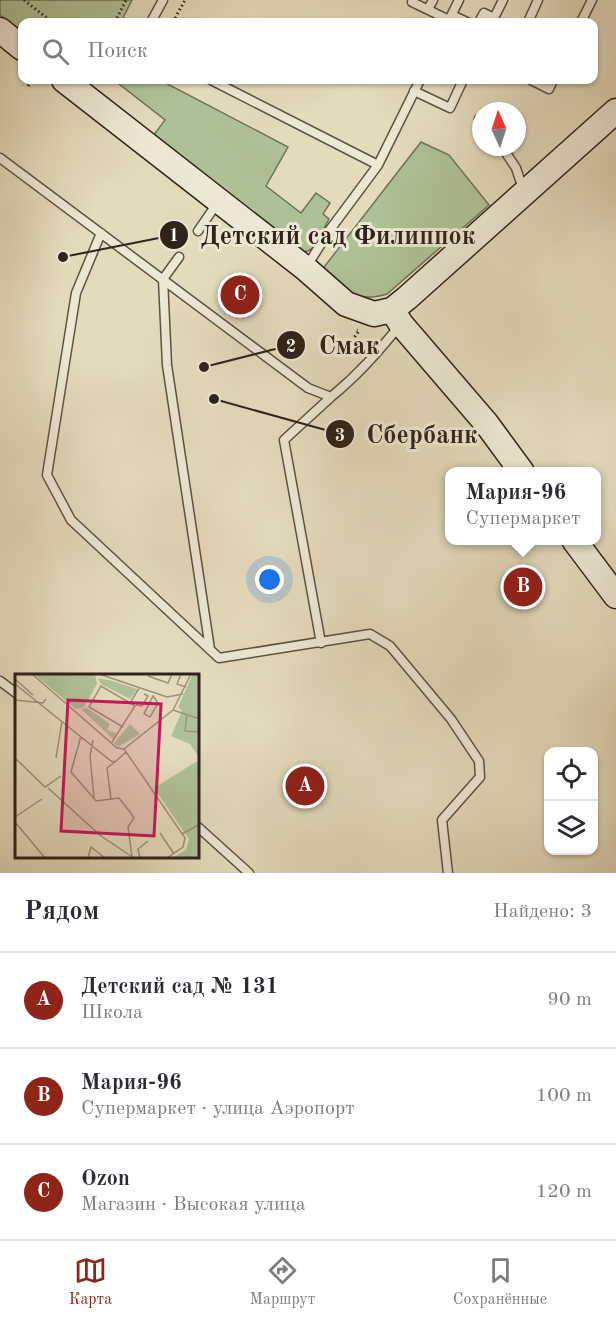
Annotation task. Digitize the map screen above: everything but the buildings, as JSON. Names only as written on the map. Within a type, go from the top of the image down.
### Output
[{"type":"main road","points":[[0,30],[18,45]]},
{"type":"main road","points":[[69,84],[305,268],[346,304],[374,314],[396,317],[486,423],[519,467]]},
{"type":"main road","points":[[396,317],[525,192],[616,111]]},
{"type":"main road","points":[[578,545],[616,596]]},
{"type":"lane","points":[[154,18],[163,0]]},
{"type":"lane","points":[[428,9],[433,0]]},
{"type":"lane","points":[[450,18],[459,0]]},
{"type":"lane","points":[[481,18],[484,13],[494,18],[502,0]]},
{"type":"lane","points":[[530,18],[538,0]]},
{"type":"lane","points":[[583,18],[592,0]]},
{"type":"lane","points":[[412,1],[448,18]]},
{"type":"lane","points":[[219,84],[378,165]]},
{"type":"lane","points":[[305,268],[329,231],[378,165],[418,84]]},
{"type":"lane","points":[[414,92],[450,108],[461,84]]},
{"type":"lane","points":[[539,84],[549,89],[552,84]]},
{"type":"lane","points":[[508,156],[516,168],[525,192]]},
{"type":"lane","points":[[0,158],[308,388],[331,397]]},
{"type":"lane","points":[[198,231],[219,201]]},
{"type":"lane","points":[[101,233],[76,293],[47,475],[71,520],[219,658],[370,634],[390,646],[451,719],[478,760],[480,777],[442,820],[448,873]]},
{"type":"lane","points":[[179,257],[163,279],[167,365],[210,650]]},
{"type":"lane","points":[[321,643],[284,440],[370,361],[396,317]]},
{"type":"lane","points":[[0,681],[15,692]]},
{"type":"lane","points":[[200,829],[249,873]]},
{"type":"path","points":[[24,0],[47,18]]},
{"type":"path","points":[[117,18],[126,0]]},
{"type":"path","points":[[175,18],[185,0]]},
{"type":"path","points":[[349,344],[359,331],[350,324]]},
{"type":"green space","points":[[0,0],[132,0],[123,18],[18,18],[18,29],[0,15]]},
{"type":"green space","points":[[119,84],[168,84],[288,147],[266,186],[301,213],[316,193],[330,203],[323,214],[329,219],[313,248],[296,252],[153,136],[165,120]]},
{"type":"green space","points":[[421,142],[449,155],[489,205],[387,294],[366,297],[351,293],[321,271]]},
{"type":"place","name":"Детский сад Филиппок","points":[[63,257]]},
{"type":"place","name":"Ozon","points":[[240,295]]},
{"type":"place","name":"Смак","points":[[204,367]]},
{"type":"place","name":"Сбербанк","points":[[214,399]]},
{"type":"place","name":"Мария-96","points":[[523,587]]},
{"type":"place","name":"Детский сад № 131","points":[[305,786]]}]
